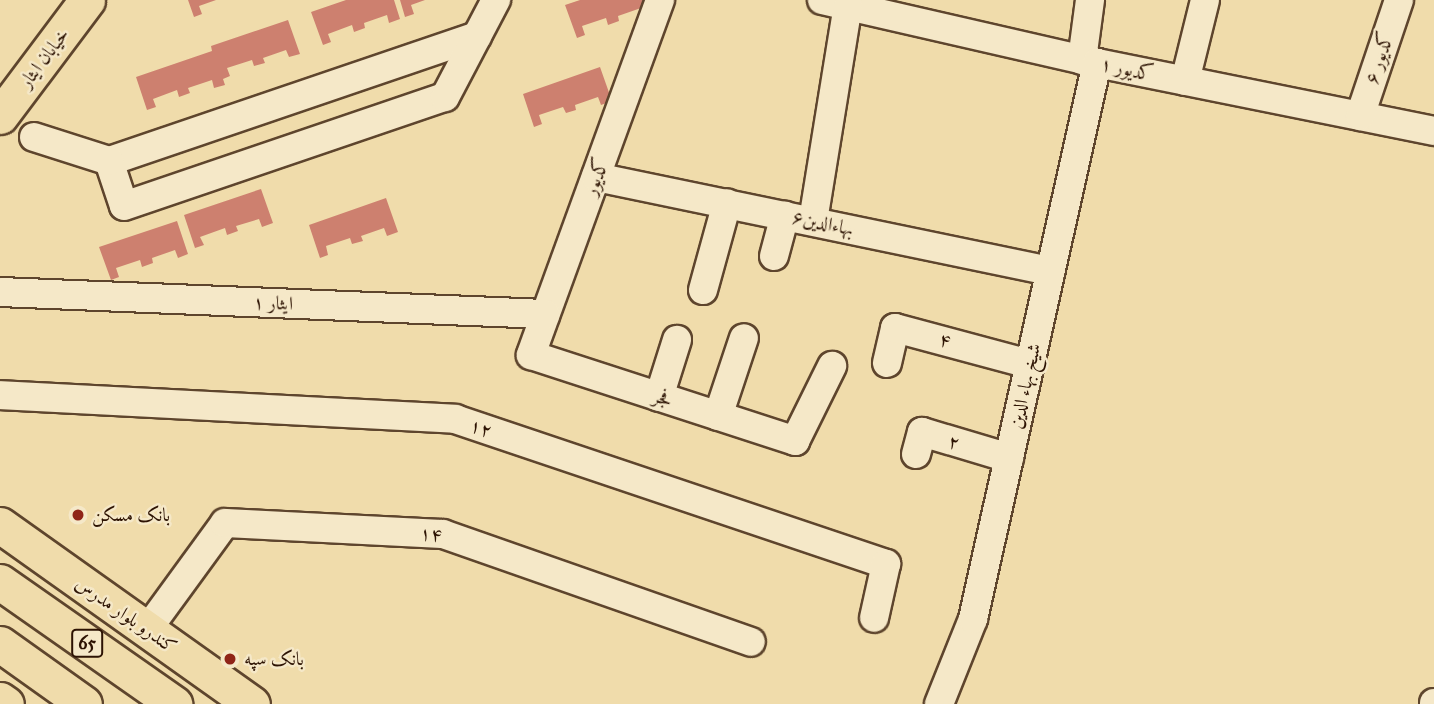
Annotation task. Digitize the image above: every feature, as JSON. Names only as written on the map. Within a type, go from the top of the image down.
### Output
[{"type":"main road","name":"خیابان ایثار","points":[[0,116],[88,0]]},
{"type":"main road","name":"کندرو بلوار مدرس","points":[[0,525],[252,704]]},
{"type":"main road","name":"65","points":[[0,582],[174,704]]},
{"type":"main road","points":[[0,644],[84,704]]},
{"type":"main road","points":[[0,700],[6,704]]},
{"type":"street","points":[[109,161],[124,206],[445,97],[496,0]]},
{"type":"street","name":"کدیور","points":[[531,355],[660,0]]},
{"type":"street","name":"شیخ بهاء الدین","points":[[939,704],[973,620],[1050,271],[1089,62],[1090,0]]},
{"type":"street","points":[[1185,81],[1205,0]]},
{"type":"street","name":"کدیور ۶","points":[[1360,116],[1399,0]]},
{"type":"street","points":[[813,221],[835,3]]},
{"type":"street","name":"کدیور ۱","points":[[835,3],[1089,62],[1434,131]]},
{"type":"street","points":[[34,137],[109,161],[477,36]]},
{"type":"street","name":"۶بهاءالدين","points":[[596,177],[1050,271]]},
{"type":"street","points":[[703,290],[727,204]]},
{"type":"street","points":[[774,256],[785,215]]},
{"type":"street","name":"ایثار ۱","points":[[0,292],[546,314]]},
{"type":"street","name":"۴","points":[[887,363],[895,328],[1029,364]]},
{"type":"street","points":[[719,416],[744,338]]},
{"type":"street","points":[[659,397],[677,340]]},
{"type":"street","name":"فجر","points":[[531,355],[795,441],[832,366]]},
{"type":"street","name":"۱۲","points":[[0,395],[455,419],[886,564],[874,618]]},
{"type":"street","name":"۲","points":[[916,454],[922,432],[1009,458]]},
{"type":"street","name":"۱۴","points":[[148,630],[225,523],[443,534],[751,642]]},
{"type":"building","points":[[188,0],[216,0],[199,6],[202,14],[194,17]]},
{"type":"building","points":[[346,0],[394,0],[400,19],[389,23],[387,15],[364,23],[365,28],[354,32],[352,25],[328,34],[331,42],[323,45],[311,12]]},
{"type":"building","points":[[400,0],[425,0],[411,5],[414,14],[405,17]]},
{"type":"building","points":[[580,0],[650,0],[644,16],[641,8],[618,16],[619,21],[608,25],[606,18],[582,26],[585,35],[577,38],[565,5]]},
{"type":"building","points":[[288,20],[300,54],[289,57],[286,50],[263,58],[265,63],[254,66],[252,60],[227,68],[230,76],[223,79],[225,85],[214,88],[212,80],[188,88],[190,93],[179,97],[177,90],[153,99],[156,107],[147,110],[136,77],[212,51],[211,46]]},
{"type":"building","points":[[600,67],[612,101],[601,105],[598,97],[575,105],[576,110],[566,113],[563,107],[539,115],[542,124],[534,127],[523,94]]},
{"type":"building","points":[[261,189],[273,223],[262,227],[259,219],[236,226],[238,231],[227,235],[225,228],[200,237],[204,245],[195,248],[184,215]]},
{"type":"building","points":[[386,198],[398,232],[387,236],[384,228],[361,236],[363,241],[352,244],[350,238],[326,246],[328,255],[320,258],[309,225]]},
{"type":"building","points":[[177,221],[188,254],[178,258],[175,250],[152,258],[153,263],[142,267],[140,260],[116,268],[119,277],[111,280],[99,247]]},
{"type":"place","name":"بانک مسکن","points":[[78,515]]},
{"type":"place","name":"بانک سپه","points":[[230,659]]}]
